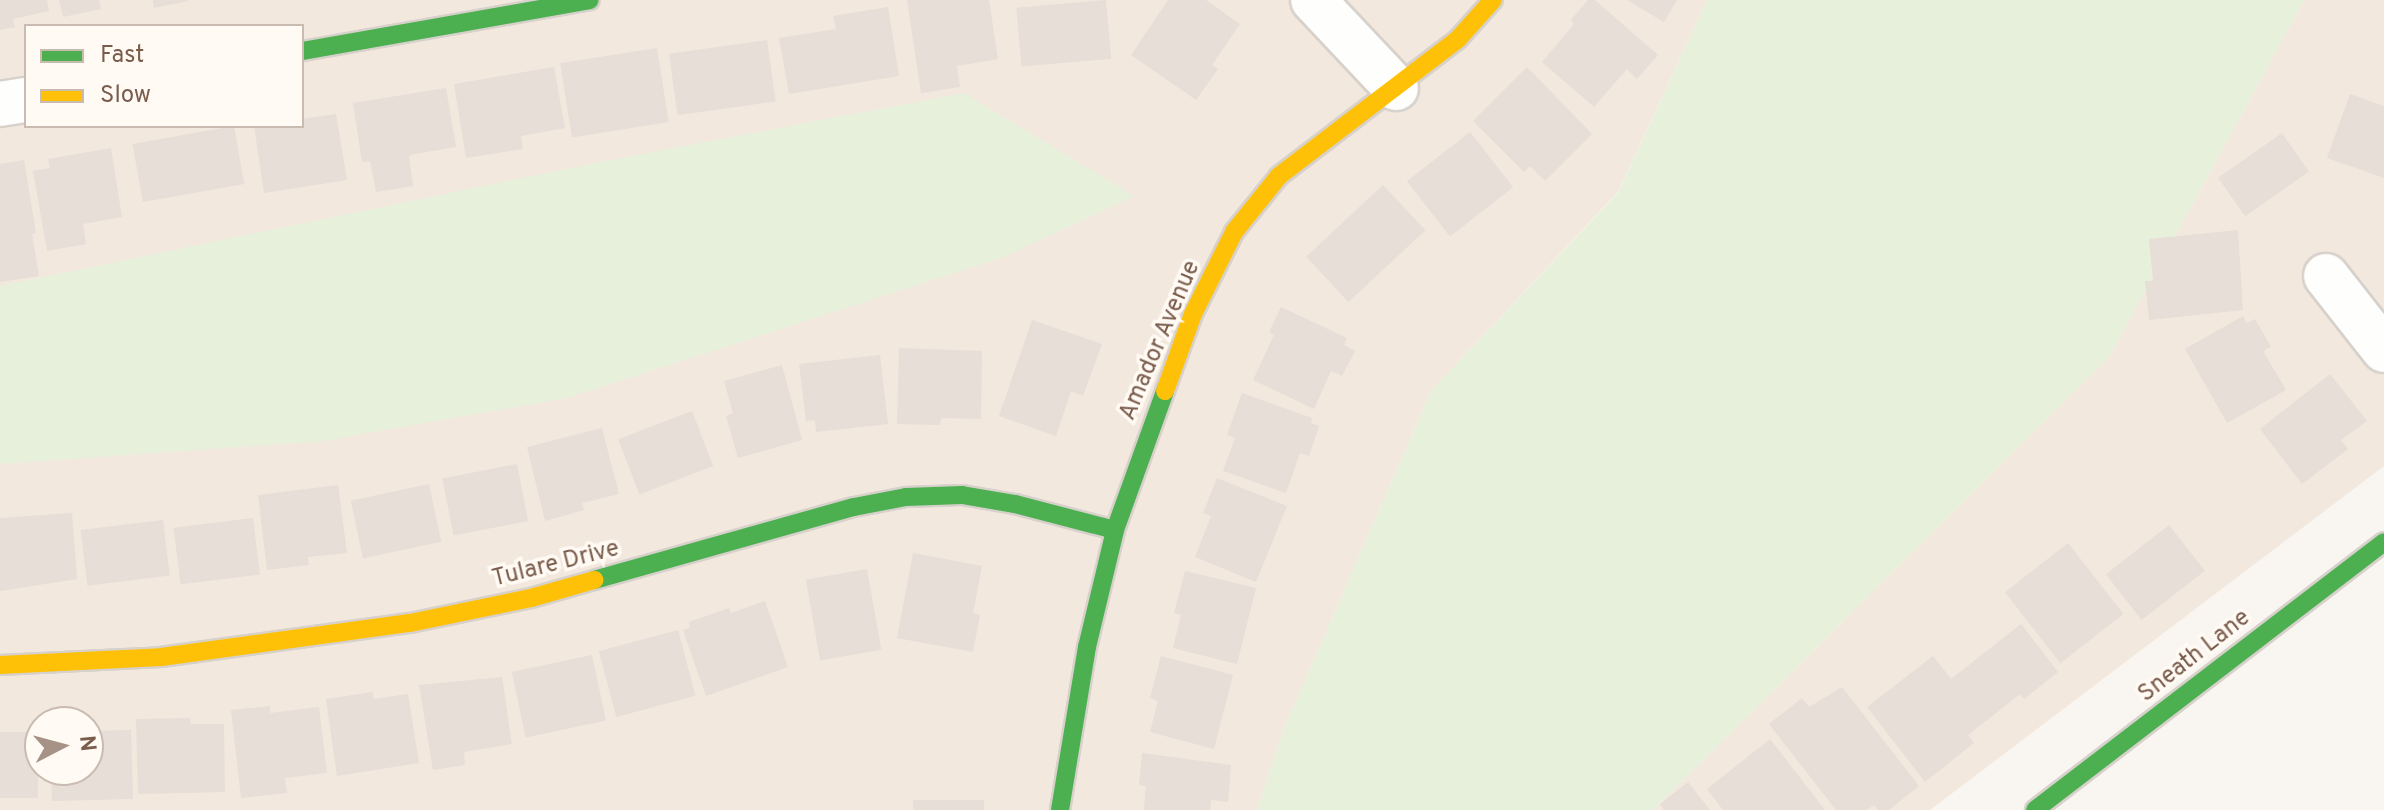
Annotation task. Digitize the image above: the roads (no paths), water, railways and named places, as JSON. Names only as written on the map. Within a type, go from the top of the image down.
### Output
[{"type":"street","points":[[304,51],[590,0]]},
{"type":"street","points":[[1313,0],[1396,88]]},
{"type":"street","name":"Amador Avenue","points":[[1060,810],[1087,647],[1115,530],[1193,314],[1234,232],[1279,176],[1331,133],[1396,88],[1458,39],[1493,0]]},
{"type":"street","points":[[0,104],[24,100]]},
{"type":"street","points":[[2326,276],[2384,350]]},
{"type":"street","name":"Tulare Drive","points":[[0,665],[161,657],[410,623],[531,598],[854,507],[906,497],[962,495],[1015,504],[1115,530]]},
{"type":"street","name":"Sneath Lane","points":[[2035,810],[2384,542]]}]
